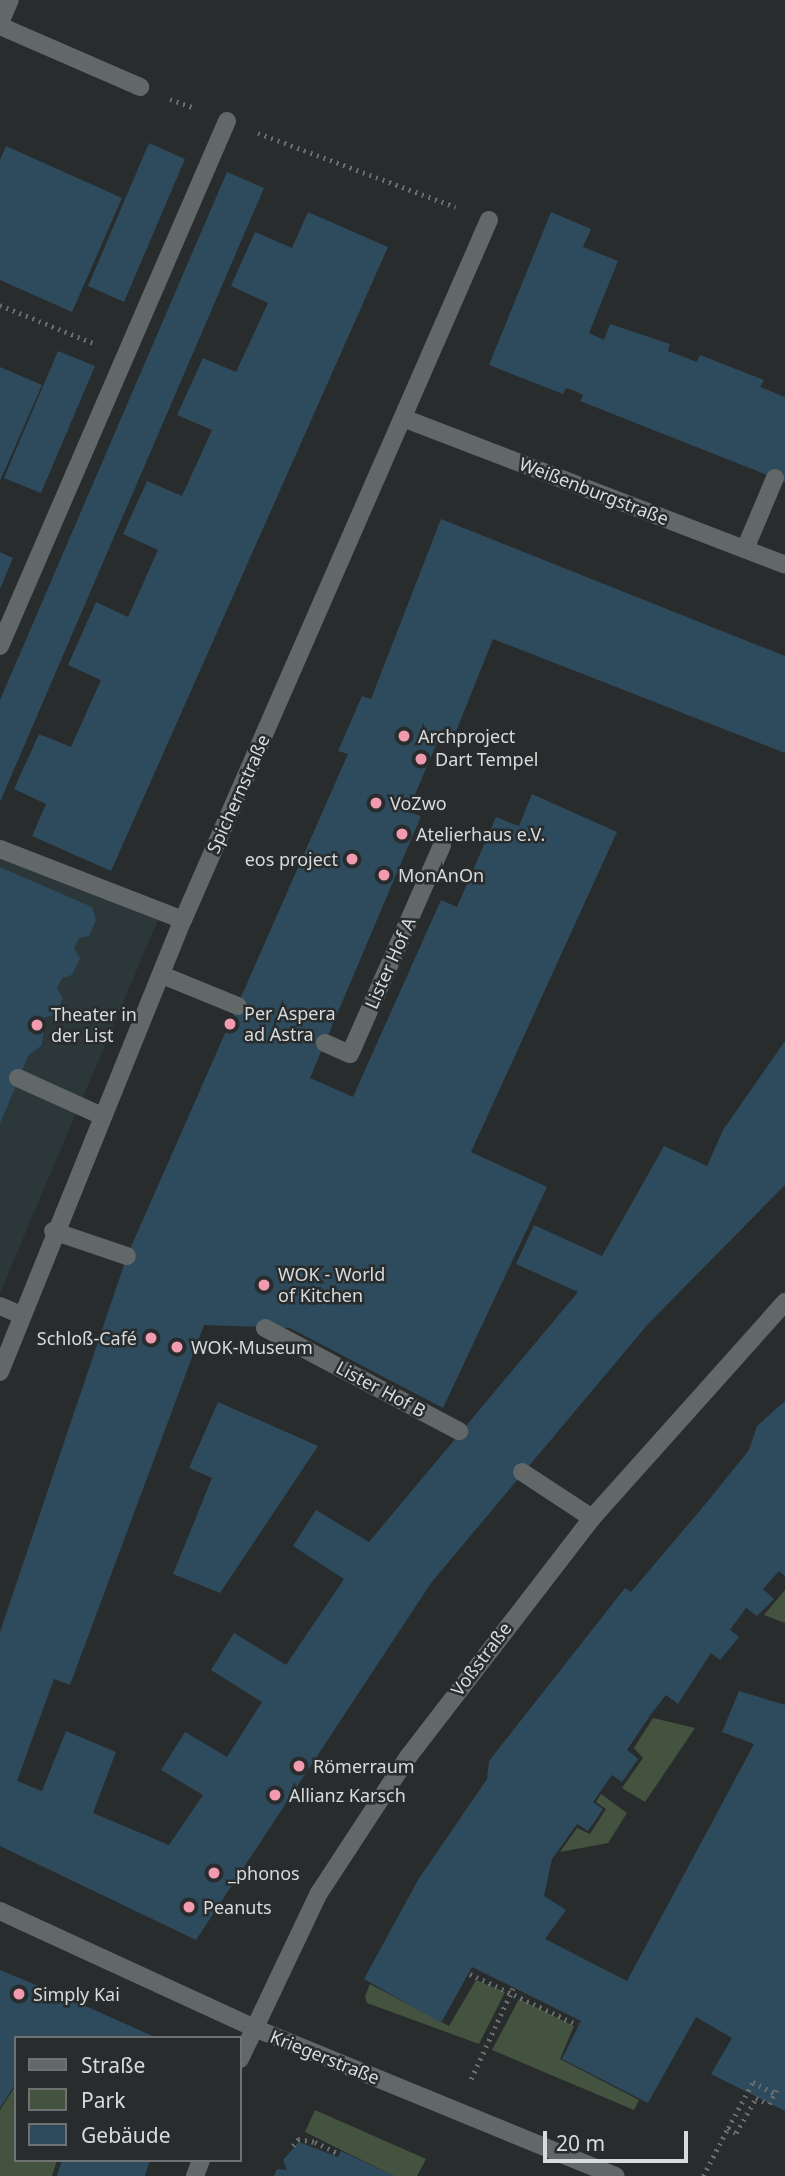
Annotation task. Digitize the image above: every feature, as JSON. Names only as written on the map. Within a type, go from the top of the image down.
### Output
[{"type":"street","points":[[10,0],[0,25],[140,87]]},
{"type":"street","points":[[0,646],[227,121]]},
{"type":"street","name":"Spichernstraße","points":[[0,1372],[19,1314],[183,920],[489,220]]},
{"type":"street","name":"Weißenburgstraße","points":[[403,418],[785,565]]},
{"type":"street","points":[[745,549],[775,478]]},
{"type":"street","name":"Lister Hof A","points":[[325,1043],[351,1054],[442,845]]},
{"type":"street","points":[[0,849],[183,920]]},
{"type":"street","points":[[162,975],[238,1006]]},
{"type":"street","points":[[18,1078],[102,1116]]},
{"type":"street","points":[[53,1231],[127,1256]]},
{"type":"street","name":"Voßstraße","points":[[242,2054],[252,2027],[319,1893],[408,1757],[592,1518],[785,1302]]},
{"type":"street","points":[[0,1306],[19,1314]]},
{"type":"street","name":"Lister Hof B","points":[[265,1328],[460,1430]]},
{"type":"street","points":[[522,1472],[592,1518]]},
{"type":"street","name":"Kriegerstraße","points":[[0,1911],[252,2027],[616,2176]]},
{"type":"path","points":[[140,87],[489,220]]},
{"type":"path","points":[[0,304],[125,357]]},
{"type":"path","points":[[470,1973],[512,1990],[578,2025]]},
{"type":"path","points":[[456,2112],[512,1990]]},
{"type":"path","points":[[703,2176],[753,2082],[774,2093]]},
{"type":"path","points":[[728,2128],[736,2133],[756,2098],[769,2104],[779,2085]]},
{"type":"path","points":[[293,2146],[306,2140],[340,2154]]},
{"type":"shaded area","points":[[0,842],[161,913],[0,1293]]},
{"type":"green space","points":[[785,1590],[785,1623],[764,1615]]},
{"type":"green space","points":[[653,1718],[695,1728],[645,1802],[622,1788],[643,1758],[634,1748]]},
{"type":"green space","points":[[601,1794],[627,1813],[608,1843],[560,1852],[577,1828],[590,1834],[606,1809],[596,1802]]},
{"type":"green space","points":[[476,1980],[505,1992],[479,2044],[367,2003],[365,1996],[370,1984],[449,2026]]},
{"type":"green space","points":[[519,1999],[574,2026],[560,2059],[639,2100],[634,2110],[492,2050]]},
{"type":"green space","points":[[14,2088],[14,2162],[56,2162],[52,2176],[0,2176],[0,2110]]},
{"type":"green space","points":[[315,2110],[426,2159],[417,2176],[394,2176],[305,2132]]},
{"type":"building","points":[[149,143],[185,159],[124,302],[88,286]]},
{"type":"building","points":[[6,146],[122,198],[72,312],[0,280],[0,160]]},
{"type":"building","points":[[227,172],[264,188],[0,802],[0,700]]},
{"type":"building","points":[[308,212],[388,247],[111,871],[32,836],[46,804],[14,789],[39,734],[71,747],[101,680],[68,665],[96,602],[128,617],[158,550],[123,534],[147,481],[182,496],[212,430],[177,415],[203,358],[236,372],[268,303],[231,286],[255,232],[292,248]]},
{"type":"building","points":[[551,212],[591,229],[583,247],[618,261],[589,333],[604,340],[610,324],[670,344],[668,351],[697,362],[700,355],[764,380],[760,387],[785,397],[785,482],[580,401],[583,395],[575,391],[566,388],[563,394],[489,365]]},
{"type":"building","points":[[58,351],[95,366],[41,493],[4,478]]},
{"type":"building","points":[[0,367],[42,385],[0,481]]},
{"type":"building","points":[[441,519],[785,656],[785,753],[493,639],[455,734],[443,729],[416,792],[408,812],[421,816],[310,1078],[353,1097],[441,900],[457,907],[496,817],[519,826],[532,794],[617,832],[471,1152],[547,1187],[443,1408],[290,1328],[204,1325],[70,1685],[54,1679],[17,1781],[42,1791],[66,1731],[116,1752],[93,1813],[169,1845],[203,1795],[161,1770],[185,1732],[227,1757],[262,1702],[211,1670],[234,1633],[286,1665],[344,1579],[293,1546],[316,1510],[369,1542],[578,1292],[516,1264],[534,1225],[602,1256],[664,1146],[707,1166],[723,1130],[785,1041],[785,1185],[648,1324],[431,1583],[196,1940],[0,1846],[0,1632],[127,1256],[348,754],[338,751],[362,696],[371,699]]},
{"type":"building","points":[[0,552],[13,558],[0,589]]},
{"type":"building","points":[[0,867],[92,907],[96,920],[89,936],[79,938],[74,949],[80,958],[72,975],[62,978],[57,989],[63,998],[55,1015],[45,1017],[42,1045],[28,1056],[0,1124]]},
{"type":"building","points":[[785,1401],[785,1576],[779,1571],[763,1589],[774,1599],[757,1616],[746,1608],[730,1630],[739,1637],[720,1660],[711,1653],[678,1704],[666,1695],[651,1714],[627,1750],[638,1759],[622,1782],[612,1775],[593,1802],[603,1809],[588,1831],[577,1824],[552,1859],[544,1896],[566,1910],[545,1939],[627,1981],[754,1744],[722,1732],[739,1691],[785,1705],[785,2111],[711,2074],[732,2038],[696,2017],[648,2103],[562,2059],[581,2021],[472,1967],[441,2023],[364,1979],[418,1880],[487,1779],[489,1761],[625,1588],[631,1592],[749,1450],[757,1426]]},
{"type":"building","points":[[218,1402],[318,1446],[220,1593],[173,1574],[212,1478],[189,1468]]},
{"type":"building","points":[[0,1970],[153,2036],[14,2036],[14,2086],[0,2108]]},
{"type":"building","points":[[299,2142],[338,2157],[341,2151],[394,2176],[274,2176],[277,2169],[287,2170],[283,2160]]},
{"type":"building","points":[[61,2162],[149,2162],[145,2176],[57,2176]]},
{"type":"place","name":"Archproject","points":[[404,736]]},
{"type":"place","name":"Dart Tempel","points":[[421,759]]},
{"type":"place","name":"VoZwo","points":[[376,803]]},
{"type":"place","name":"Atelierhaus e.V.","points":[[402,834]]},
{"type":"place","name":"eos project","points":[[352,859]]},
{"type":"place","name":"MonAnOn","points":[[384,875]]},
{"type":"place","name":"Per Aspera ad Astra","points":[[230,1024]]},
{"type":"place","name":"Theater in der List","points":[[37,1025]]},
{"type":"place","name":"WOK - World of Kitchen","points":[[264,1285]]},
{"type":"place","name":"Schloß-Café","points":[[151,1338]]},
{"type":"place","name":"WOK-Museum","points":[[177,1347]]},
{"type":"place","name":"Römerraum","points":[[299,1766]]},
{"type":"place","name":"Allianz Karsch","points":[[275,1795]]},
{"type":"place","name":"_phonos","points":[[214,1873]]},
{"type":"place","name":"Peanuts","points":[[189,1907]]},
{"type":"place","name":"Simply Kai","points":[[19,1994]]}]
